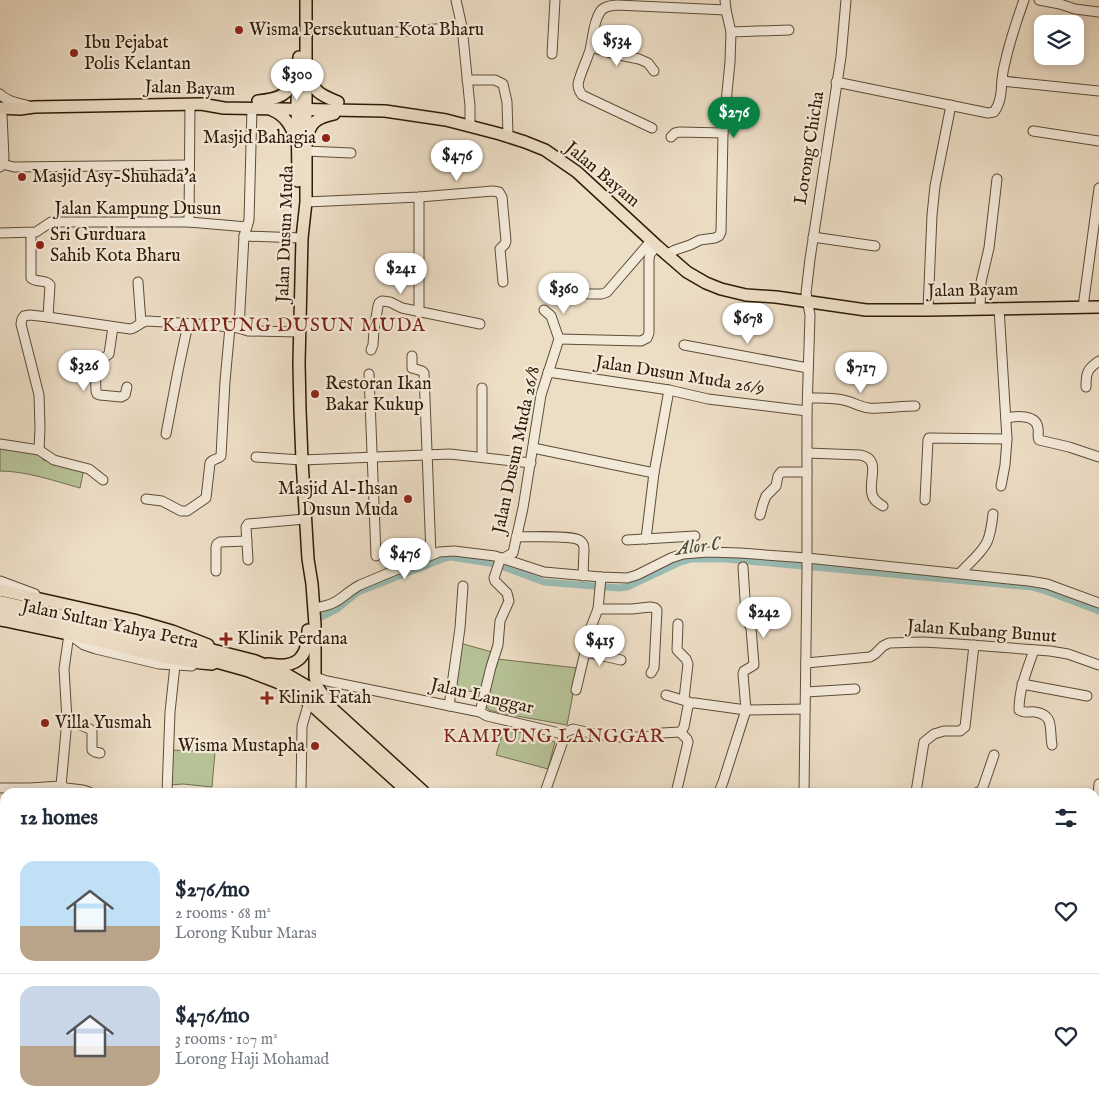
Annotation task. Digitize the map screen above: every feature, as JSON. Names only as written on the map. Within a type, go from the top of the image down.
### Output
[{"type":"highway","points":[[0,602],[165,643],[222,665]]},
{"type":"highway","points":[[0,610],[250,660]]},
{"type":"highway","name":"Jalan Sultan Yahya Petra","points":[[250,660],[285,674],[301,683],[419,788]]},
{"type":"highway","name":"Jalan Sultan Yahya Petra","points":[[222,665],[247,670],[278,682],[294,691],[309,702],[405,788]]},
{"type":"main road","points":[[298,0],[302,61],[304,147],[299,199],[302,238]]},
{"type":"main road","points":[[255,105],[277,98],[287,92],[294,81],[302,61],[306,0]]},
{"type":"main road","points":[[302,61],[314,89],[338,102]]},
{"type":"main road","name":"Jalan Bayam","points":[[0,109],[196,104],[224,101],[255,105],[268,109],[302,105],[350,110],[385,111],[446,120],[508,136],[545,150],[576,172],[687,272],[720,289],[746,295],[776,297],[841,312],[866,310],[1099,307]]},
{"type":"main road","points":[[255,105],[302,105],[338,102],[384,104],[406,108],[446,120]]},
{"type":"main road","points":[[268,109],[276,111],[285,119],[304,147]]},
{"type":"main road","points":[[304,147],[309,130],[316,119],[350,110]]},
{"type":"main road","name":"Jalan Dusun Muda","points":[[304,147],[306,202],[302,238],[299,363],[302,460],[308,560],[314,608],[315,677],[318,688],[337,714]]},
{"type":"main road","name":"Jalan Dusun Muda","points":[[250,660],[282,666],[296,661],[306,650],[308,631],[306,584],[308,560]]},
{"type":"main road","name":"Jalan Sultan Yahya Petra","points":[[0,590],[134,620],[168,630],[250,660]]},
{"type":"main road","name":"Jalan Sultan Yahya Petra","points":[[0,620],[69,634],[165,658],[222,665]]},
{"type":"street","points":[[456,0],[462,27],[470,106],[470,126]]},
{"type":"street","points":[[552,54],[554,0]]},
{"type":"street","name":"Lorong Chicha","points":[[804,788],[810,315],[806,293],[843,42],[846,0]]},
{"type":"street","points":[[836,82],[988,113],[994,112],[999,106],[1003,70],[1010,40],[1024,0]]},
{"type":"street","points":[[1039,0],[1075,9],[1099,12]]},
{"type":"street","points":[[652,128],[579,91],[578,86],[600,12],[605,7],[617,3],[725,5],[731,32],[723,133],[722,232],[715,238],[700,240],[666,255]]},
{"type":"street","points":[[396,32],[462,27]]},
{"type":"street","points":[[731,32],[789,30]]},
{"type":"street","points":[[591,47],[639,59],[648,63],[654,71]]},
{"type":"street","points":[[467,80],[495,80],[502,84],[507,102],[508,136]]},
{"type":"street","points":[[1002,81],[1099,91]]},
{"type":"street","name":"Jalan Bayam","points":[[0,94],[7,100],[34,107]]},
{"type":"street","points":[[189,222],[189,165],[196,104]]},
{"type":"street","points":[[240,328],[244,236],[249,220],[255,105]]},
{"type":"street","points":[[928,310],[935,186],[951,105]]},
{"type":"street","points":[[0,109],[3,140],[1,166],[189,165]]},
{"type":"street","points":[[1033,131],[1099,141]]},
{"type":"street","points":[[671,137],[675,133],[680,132],[723,133]]},
{"type":"street","points":[[304,147],[351,153]]},
{"type":"street","points":[[980,309],[981,282],[989,248],[997,179]]},
{"type":"street","points":[[1083,307],[1096,232],[1099,188]]},
{"type":"street","points":[[306,202],[499,192],[501,194],[506,242],[500,250],[503,282]]},
{"type":"street","points":[[419,197],[419,312]]},
{"type":"street","name":"Jalan Kampung Dusun","points":[[0,233],[36,232],[47,224],[55,222],[189,222],[247,227]]},
{"type":"street","points":[[31,232],[31,278],[46,281],[50,285],[48,317]]},
{"type":"street","points":[[244,236],[302,238]]},
{"type":"street","points":[[813,237],[875,246]]},
{"type":"street","points":[[589,294],[608,292],[654,244]]},
{"type":"street","points":[[544,310],[551,316],[559,339],[641,341],[647,338],[649,333],[649,259],[654,244]]},
{"type":"street","points":[[138,282],[141,323]]},
{"type":"street","points":[[371,350],[379,304],[382,302],[390,302],[402,308],[480,324]]},
{"type":"street","points":[[999,308],[1007,439],[1001,486]]},
{"type":"street","points":[[39,450],[39,395],[21,322],[24,316],[48,317],[130,329],[148,321],[230,327],[248,331],[300,332]]},
{"type":"street","points":[[166,434],[188,324]]},
{"type":"street","points":[[113,327],[109,354],[95,365],[96,391],[100,396],[122,397],[125,395],[127,387]]},
{"type":"street","points":[[146,499],[162,501],[184,512],[206,498],[210,463],[221,456],[230,327]]},
{"type":"street","name":"Jalan Dusun Muda 26/8","points":[[501,559],[512,554],[523,508],[542,396],[559,339]]},
{"type":"street","points":[[684,345],[808,368]]},
{"type":"street","points":[[412,356],[412,368],[424,373],[431,555]]},
{"type":"street","points":[[1086,388],[1087,372],[1091,366],[1099,361]]},
{"type":"street","name":"Jalan Dusun Muda 26/9","points":[[548,372],[669,390],[708,399],[808,411]]},
{"type":"street","points":[[369,374],[376,556]]},
{"type":"street","points":[[482,388],[482,457]]},
{"type":"street","points":[[646,539],[654,473],[669,390]]},
{"type":"street","points":[[808,398],[836,399],[867,408],[915,406]]},
{"type":"street","points":[[1006,418],[1020,416],[1032,419],[1038,427],[1038,437],[1040,440],[1099,457]]},
{"type":"street","points":[[925,500],[929,438],[1007,439]]},
{"type":"street","points":[[0,444],[39,450],[54,460],[89,469],[104,480]]},
{"type":"street","points":[[533,448],[654,473]]},
{"type":"street","points":[[808,453],[865,456],[872,463],[872,496],[883,506]]},
{"type":"street","points":[[256,458],[302,460],[454,454],[531,463]]},
{"type":"street","points":[[760,515],[766,496],[776,486],[781,472],[808,472]]},
{"type":"street","points":[[960,573],[986,542],[993,514]]},
{"type":"street","points":[[248,560],[246,527],[248,524],[306,519]]},
{"type":"street","points":[[627,540],[695,536]]},
{"type":"street","points":[[516,537],[576,538],[584,545],[583,576]]},
{"type":"street","points":[[216,571],[217,544],[220,542],[247,541]]},
{"type":"street","points":[[314,608],[328,606],[360,585],[444,550],[496,556],[544,572],[600,579],[627,578],[637,575],[683,554],[724,552],[808,564],[960,573],[1029,581],[1047,584],[1099,603]]},
{"type":"street","points":[[480,712],[498,645],[500,621],[509,601],[507,593],[494,579],[501,559]]},
{"type":"street","points":[[721,788],[746,710],[743,674],[744,671],[754,664],[751,628],[746,620],[743,567]]},
{"type":"street","points":[[576,690],[591,627],[598,609],[600,579]]},
{"type":"street","points":[[0,581],[50,601]]},
{"type":"street","points":[[449,706],[460,628],[463,586]]},
{"type":"street","points":[[598,609],[650,607],[657,610],[654,668],[651,673]]},
{"type":"street","points":[[546,788],[563,741],[561,734],[573,729],[620,737],[645,737],[662,733],[680,732],[682,730],[688,706],[688,664],[686,659],[677,650],[678,624]]},
{"type":"street","points":[[61,786],[67,720],[64,669],[69,634],[84,645],[96,649],[159,664],[190,666],[222,665]]},
{"type":"street","name":"Jalan Kubang Bunut","points":[[806,663],[870,657],[889,643],[923,642],[1050,651],[1068,654],[1099,665]]},
{"type":"street","points":[[917,788],[924,742],[934,734],[944,731],[960,731],[964,727],[974,645]]},
{"type":"street","points":[[1034,650],[1022,684],[1019,710],[1035,712],[1048,717],[1052,744]]},
{"type":"street","points":[[585,652],[621,660]]},
{"type":"street","points":[[167,788],[170,712],[175,665]]},
{"type":"street","name":"Jalan Langgar","points":[[315,677],[480,712],[487,716],[561,734]]},
{"type":"street","points":[[326,700],[328,688],[333,682]]},
{"type":"street","points":[[1022,684],[1086,696]]},
{"type":"street","points":[[806,692],[855,689]]},
{"type":"street","points":[[666,695],[688,701],[746,710],[806,709]]},
{"type":"street","points":[[301,788],[302,726],[309,702]]},
{"type":"street","points":[[67,720],[90,729],[92,732],[92,750],[100,752]]},
{"type":"street","points":[[677,788],[688,742],[680,732]]},
{"type":"street","points":[[982,788],[994,755]]},
{"type":"street","points":[[46,788],[61,786],[66,788]]},
{"type":"green space","points":[[0,446],[44,453],[43,460],[84,468],[80,488],[30,475],[0,471]]},
{"type":"green space","points":[[460,643],[492,652],[482,693],[454,689]]},
{"type":"green space","points":[[497,659],[578,668],[567,725],[489,710],[484,703]]},
{"type":"green space","points":[[504,728],[555,742],[548,769],[496,755]]},
{"type":"green space","points":[[171,750],[215,752],[212,787],[183,784],[170,785]]},
{"type":"waterway","name":"Alor C","points":[[319,618],[337,609],[358,592],[451,557],[496,564],[544,582],[619,588],[627,587],[678,563],[691,559],[726,559],[1032,587],[1099,611]]},
{"type":"place","name":"Wisma Persekutuan Kota Bharu","points":[[239,30]]},
{"type":"place","name":"Ibu Pejabat Polis Kelantan","points":[[74,53]]},
{"type":"place","name":"Masjid Bahagia","points":[[326,138]]},
{"type":"place","name":"Masjid Asy-Shuhada'a","points":[[22,177]]},
{"type":"place","name":"Sri Gurduara Sahib Kota Bharu","points":[[40,245]]},
{"type":"place","name":"Restoran Ikan Bakar Kukup","points":[[315,394]]},
{"type":"place","name":"Masjid Al-Ihsan Dusun Muda","points":[[408,499]]},
{"type":"place","name":"Klinik Perdana","points":[[226,639]]},
{"type":"place","name":"Klinik Fatah","points":[[267,698]]},
{"type":"place","name":"Villa Yusmah","points":[[45,723]]},
{"type":"place","name":"Wisma Mustapha","points":[[315,746]]},
{"type":"district","name":"KAMPUNG DUSUN MUDA","points":[[294,326]]},
{"type":"district","name":"KAMPUNG LANGGAR","points":[[554,737]]}]
